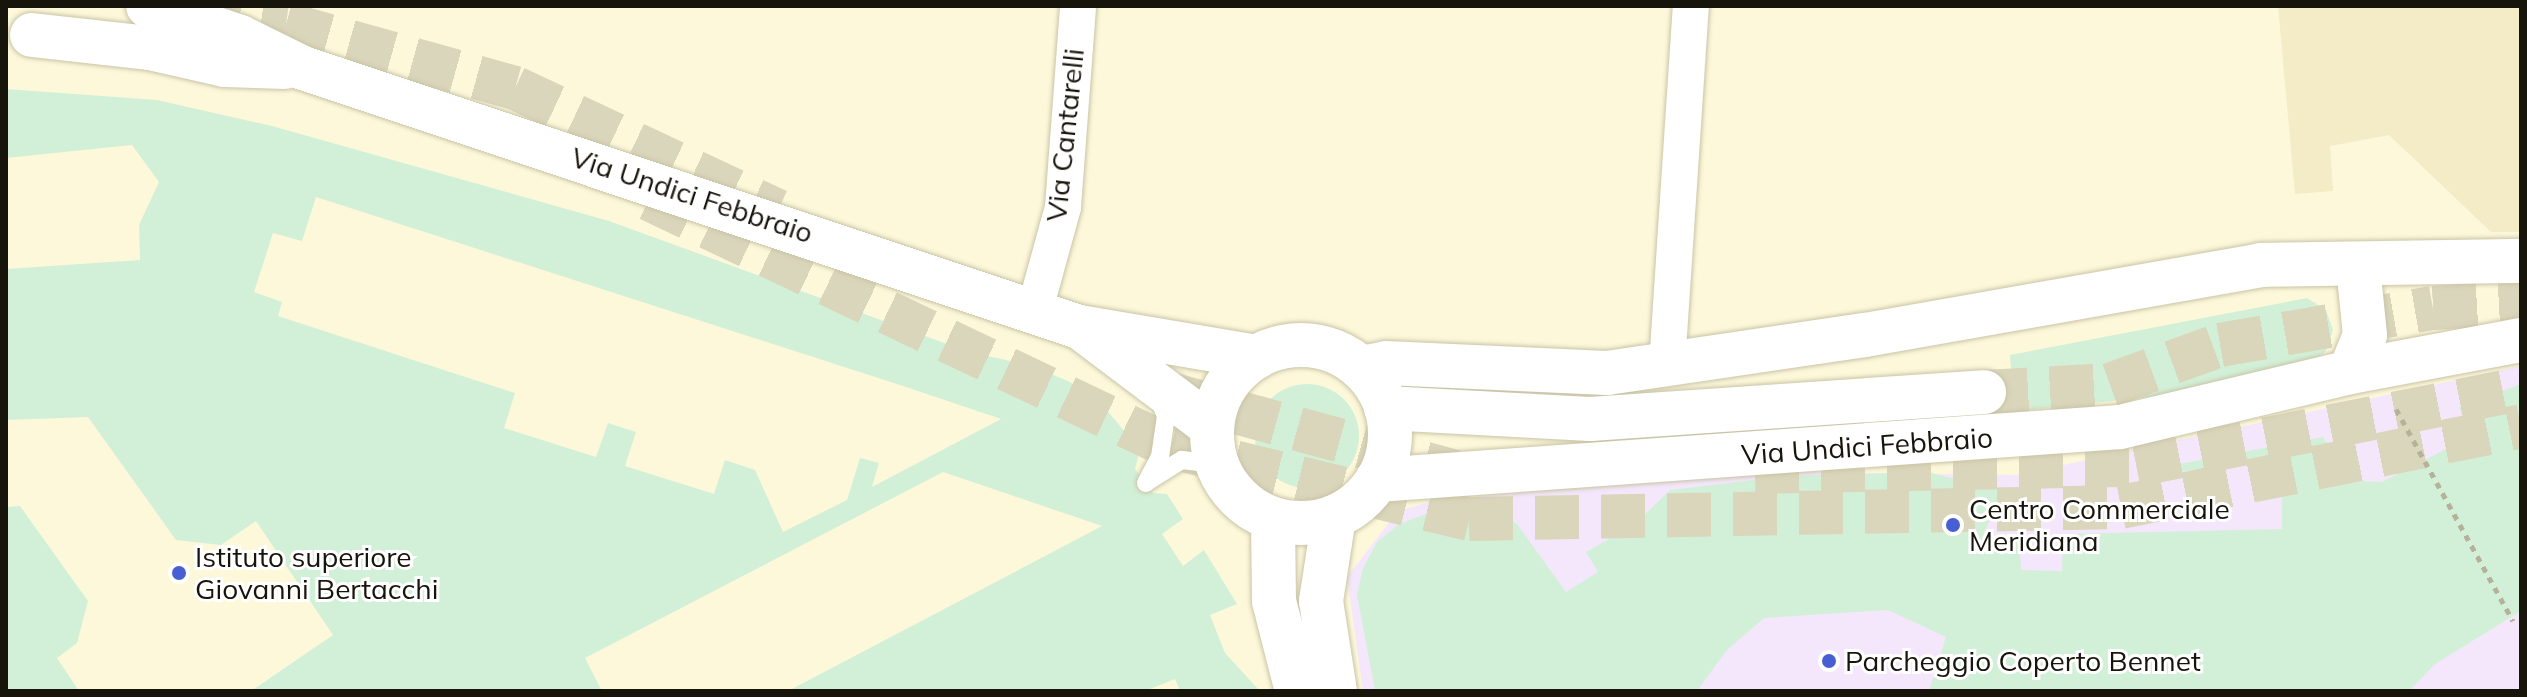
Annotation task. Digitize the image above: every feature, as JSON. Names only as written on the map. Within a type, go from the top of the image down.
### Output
[{"type":"main road","name":"Via Undici Febbraio","points":[[148,6],[240,37],[303,68],[1035,309],[1079,327],[1256,357]]},
{"type":"main road","name":"Via Undici Febbraio","points":[[30,28],[150,48],[225,65],[303,68]]},
{"type":"main road","points":[[1361,368],[1386,363],[1607,373],[2260,265],[2358,266],[2521,261]]},
{"type":"main road","points":[[2350,372],[2365,335],[2358,266]]},
{"type":"main road","name":"Via Undici Febbraio","points":[[1079,327],[1150,380],[1214,445],[1241,501],[1273,520],[1303,524],[1334,517],[1358,502],[1377,480],[1389,451],[1386,408],[1361,368],[1317,346],[1278,348],[1256,357],[1235,374],[1218,399],[1214,445]]},
{"type":"main road","name":"Via Undici Febbraio","points":[[1377,480],[2120,427],[2350,372],[2521,340]]},
{"type":"main road","points":[[1386,408],[1590,419],[1984,392]]},
{"type":"main road","points":[[1334,517],[1321,601],[1335,691]]},
{"type":"main road","points":[[1273,520],[1274,601],[1297,691]]},
{"type":"street","name":"Via Cantarelli","points":[[1035,309],[1063,207],[1078,6]]},
{"type":"street","points":[[1667,365],[1691,6]]},
{"type":"lane","points":[[1150,380],[1166,416],[1160,457],[1146,483],[1182,460],[1214,445]]},
{"type":"path","points":[[2394,404],[2513,621]]},
{"type":"shaded area","points":[[2278,6],[2521,6],[2521,232],[2491,232],[2389,135],[2330,146],[2333,191],[2295,194]]},
{"type":"shaded area","name":"Centro Commerciale Meridiana","points":[[2521,366],[2521,691],[1363,691],[1347,577],[1398,511],[1433,501],[1738,471],[2017,475]]},
{"type":"green space","points":[[6,89],[157,100],[272,126],[609,221],[969,352],[1030,365],[1070,382],[1105,408],[1140,450],[1135,469],[1153,493],[1167,494],[1183,519],[1162,534],[1183,566],[1204,550],[1237,604],[1210,615],[1225,653],[1260,691],[1180,691],[1175,679],[1145,691],[788,691],[1102,526],[943,472],[585,658],[602,691],[251,691],[333,635],[256,521],[221,545],[176,540],[88,417],[6,420],[6,269],[140,260],[139,225],[159,182],[132,145],[6,158]],"holes":[[[316,197],[1001,419],[872,487],[879,463],[860,458],[847,500],[783,532],[755,470],[725,460],[714,494],[625,466],[636,432],[608,423],[596,457],[504,428],[515,393],[278,316],[282,302],[254,292],[273,233],[302,241]]]},
{"type":"green space","points":[[2307,298],[2326,310],[2333,330],[2326,351],[2314,361],[2151,397],[2014,411],[2010,355]]},
{"type":"green space","points":[[1307,384],[1327,388],[1344,399],[1355,416],[1359,436],[1355,456],[1344,473],[1327,484],[1307,488],[1287,484],[1270,473],[1259,456],[1255,436],[1259,416],[1270,399],[1287,388]]},
{"type":"green space","name":"Centro Commerciale Meridiana","points":[[2521,384],[2521,611],[2435,664],[2409,691],[1929,691],[1946,637],[1888,610],[1764,618],[1727,650],[1697,691],[1375,691],[1357,595],[1363,568],[1377,542],[1399,524],[1429,513],[1464,508],[1494,511],[1517,524],[1566,592],[1598,572],[1586,552],[1634,525],[1670,490],[1786,476],[1928,472],[2002,491],[1982,538],[2019,538],[2021,570],[2062,571],[2063,534],[2282,529],[2282,462],[2175,472],[2163,467],[2323,437],[2356,481],[2382,482],[2471,436],[2459,407]]},
{"type":"green space","points":[[20,506],[88,601],[77,643],[57,658],[79,691],[6,691],[6,507]]},
{"type":"tunnel","points":[[196,11],[286,24],[515,88],[778,211]]},
{"type":"tunnel","points":[[649,199],[1171,447],[1469,519],[2121,507],[2521,426]]},
{"type":"tunnel","points":[[1984,392],[2110,385],[2220,345],[2433,308],[2521,303]]},
{"type":"tunnel","points":[[1755,472],[2136,465],[2521,389]]},
{"type":"tunnel","points":[[1170,394],[1455,472]]},
{"type":"place","name":"Centro Commerciale Meridiana","points":[[1953,525]]},
{"type":"place","name":"Istituto superiore Giovanni Bertacchi","points":[[179,573]]},
{"type":"place","name":"Parcheggio Coperto Bennet","points":[[1829,661]]}]
